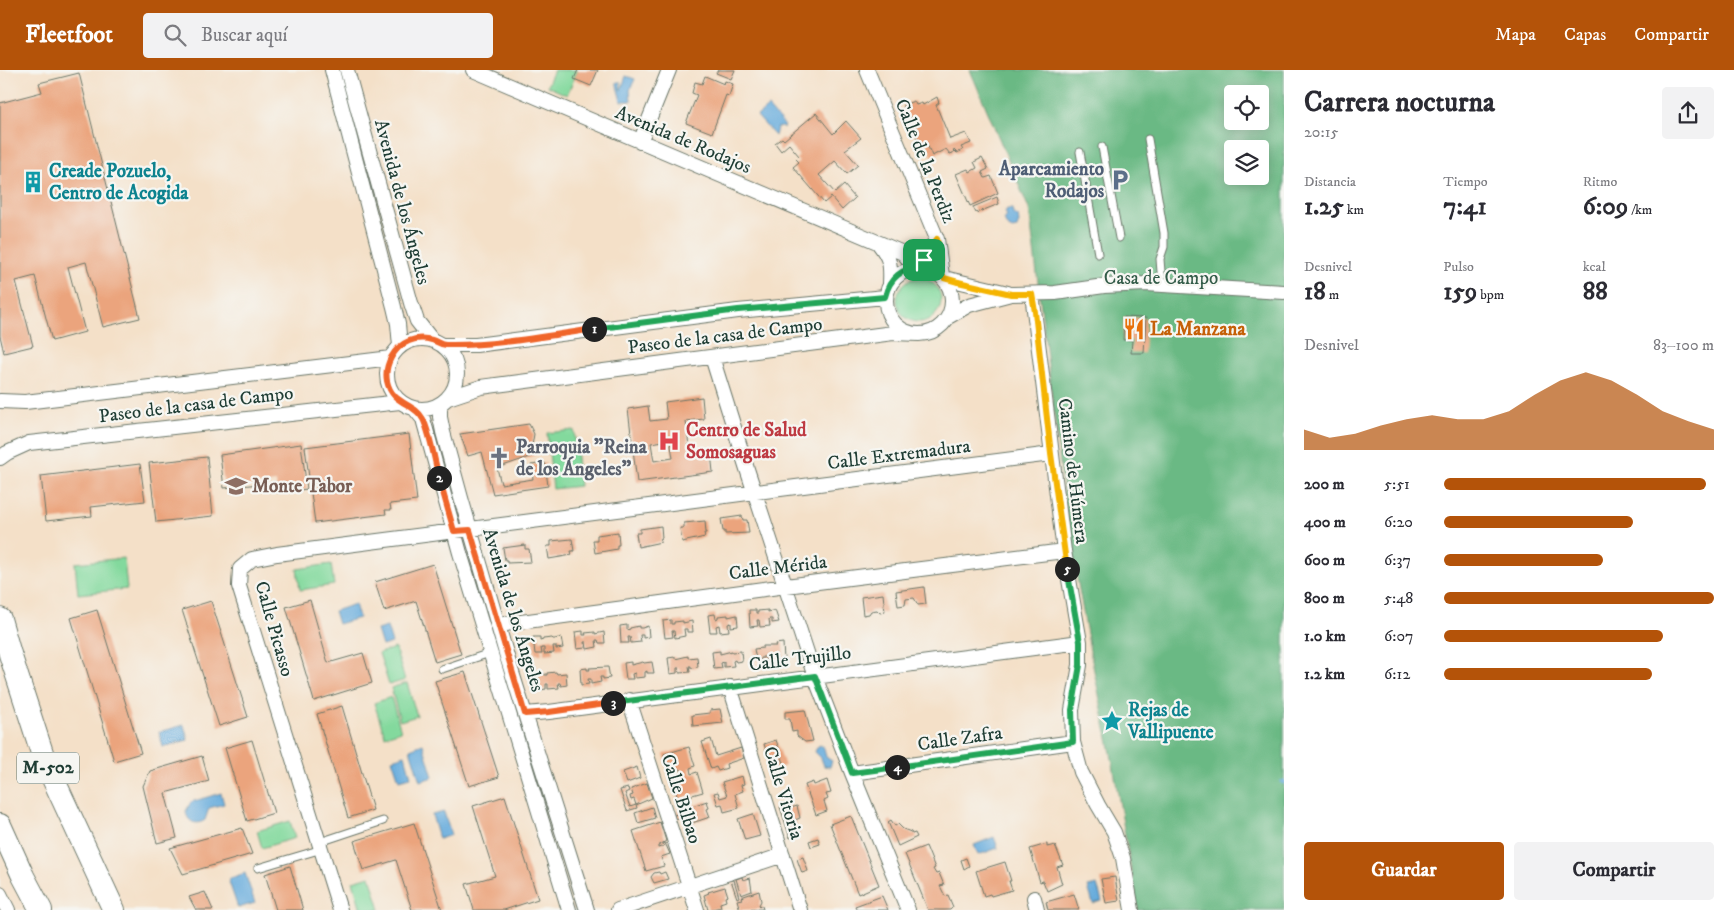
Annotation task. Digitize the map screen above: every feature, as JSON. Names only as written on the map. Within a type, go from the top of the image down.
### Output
[{"type":"highway","name":"M-502","points":[[0,619],[44,759],[114,910]]},
{"type":"highway","points":[[0,825],[41,910]]},
{"type":"street","name":"Avenida de los Ángeles","points":[[332,70],[394,307],[400,346]]},
{"type":"street","name":"Avenida de los Ángeles","points":[[346,70],[410,302],[417,321],[437,342]]},
{"type":"street","name":"Avenida de Rodajos","points":[[473,70],[903,253],[919,267]]},
{"type":"street","points":[[640,142],[669,70]]},
{"type":"street","name":"Calle de la Perdiz","points":[[867,70],[937,239],[943,277]]},
{"type":"street","name":"Calle de la Perdiz","points":[[919,267],[937,239]]},
{"type":"street","points":[[878,243],[889,260],[891,267],[890,282],[885,297],[886,308],[890,318],[898,327],[908,332],[920,334],[936,330],[948,317],[969,305],[1011,294]]},
{"type":"street","points":[[890,282],[905,270],[919,267],[933,270],[943,277],[950,287],[952,307],[948,317]]},
{"type":"street","points":[[943,277],[1011,294],[1055,293],[1104,286],[1146,284],[1284,292]]},
{"type":"street","name":"Camino de Húmera","points":[[1032,294],[1064,551],[1080,642],[1080,665],[1072,710],[1073,742],[1081,772],[1114,832],[1123,858],[1132,910]]},
{"type":"street","name":"Paseo de la casa de Campo","points":[[437,342],[476,345],[738,310],[885,297]]},
{"type":"street","name":"Paseo de la casa de Campo","points":[[444,401],[481,387],[893,333],[920,334]]},
{"type":"street","points":[[421,338],[437,342],[451,354],[456,364],[457,376],[454,388],[444,401],[432,408],[414,408],[400,402],[392,392],[387,381],[387,369],[390,358],[400,346],[410,340],[421,338]]},
{"type":"street","points":[[712,357],[815,676],[908,910]]},
{"type":"street","name":"Paseo de la casa de Campo","points":[[0,401],[25,402],[390,358]]},
{"type":"street","name":"Avenida de los Ángeles","points":[[444,401],[440,417],[470,530],[525,714],[587,910]]},
{"type":"street","name":"Paseo de la casa de Campo","points":[[0,458],[29,443],[400,402]]},
{"type":"street","name":"Avenida de los Ángeles","points":[[414,408],[422,419],[490,653],[570,910]]},
{"type":"street","name":"Calle Extremadura","points":[[454,531],[1051,454]]},
{"type":"street","name":"Calle Picasso","points":[[340,910],[239,586],[240,569],[252,559],[277,554],[454,531]]},
{"type":"street","name":"Calle Mérida","points":[[498,626],[521,621],[1064,551]]},
{"type":"street","name":"Calle Trujillo","points":[[525,714],[1080,642]]},
{"type":"street","name":"Calle Vitoria","points":[[730,688],[800,910]]},
{"type":"street","name":"Calle Bilbao","points":[[629,700],[697,910]]},
{"type":"street","name":"Calle Zafra","points":[[852,773],[1073,742]]},
{"type":"street","points":[[618,910],[783,855]]},
{"type":"street","points":[[0,894],[8,910]]},
{"type":"lane","points":[[1148,139],[1164,233],[1164,247],[1160,259],[1162,285]]},
{"type":"lane","points":[[1102,147],[1119,238]]},
{"type":"lane","points":[[1080,152],[1098,254]]},
{"type":"lane","points":[[442,669],[490,653]]},
{"type":"lane","points":[[258,868],[383,821]]},
{"type":"green space","points":[[554,70],[578,70],[567,95],[547,86]]},
{"type":"green space","name":"Casa de Campo","points":[[970,70],[1284,70],[1284,910],[1138,910],[1111,753],[1068,528],[1029,209]]},
{"type":"green space","points":[[919,278],[931,282],[937,288],[941,300],[937,312],[931,318],[919,322],[907,318],[901,312],[897,300],[901,288],[907,282]]},
{"type":"green space","points":[[574,430],[580,486],[553,489],[547,433]]},
{"type":"green space","points":[[124,558],[127,589],[78,594],[75,563]]},
{"type":"green space","points":[[331,564],[334,585],[300,590],[297,569]]},
{"type":"green space","points":[[395,648],[405,680],[389,685],[379,653]]},
{"type":"green space","points":[[407,683],[417,716],[400,721],[391,688]]},
{"type":"green space","points":[[391,697],[401,731],[385,736],[374,703]]},
{"type":"green space","points":[[290,821],[295,838],[262,848],[257,831]]},
{"type":"green space","points":[[370,876],[380,910],[361,910],[353,881]]},
{"type":"water","points":[[626,76],[635,79],[630,90],[631,101],[621,101],[617,82],[621,82],[621,90]]},
{"type":"water","points":[[768,107],[785,126],[777,128],[775,136],[757,116]]},
{"type":"water","points":[[1007,209],[1012,209],[1013,214],[1018,216],[1017,228],[1012,229],[1007,226],[1004,220],[1007,216],[1005,212]]},
{"type":"water","points":[[355,604],[359,618],[338,624],[334,611]]},
{"type":"water","points":[[387,627],[392,643],[382,646],[377,630]]},
{"type":"water","points":[[184,725],[188,740],[163,747],[159,732]]},
{"type":"water","points":[[423,744],[433,777],[420,781],[410,749]]},
{"type":"water","points":[[820,745],[824,748],[826,757],[832,761],[830,767],[824,766],[821,758],[815,752]]},
{"type":"water","points":[[405,755],[411,777],[399,780],[392,759]]},
{"type":"water","points":[[221,793],[224,804],[209,808],[205,820],[195,823],[188,818],[186,811],[191,802]]},
{"type":"water","points":[[444,812],[451,835],[439,839],[432,815]]},
{"type":"water","points":[[994,837],[998,848],[978,855],[974,845]]},
{"type":"water","points":[[245,873],[255,903],[238,908],[228,879]]},
{"type":"water","points":[[1097,885],[1102,901],[1093,904],[1088,887]]},
{"type":"building","points":[[578,70],[598,70],[591,86],[574,79]]},
{"type":"building","points":[[718,70],[735,70],[731,79],[716,73]]},
{"type":"building","name":"Creade Pozuelo, Centro de Acogida","points":[[79,73],[140,318],[103,327],[86,262],[68,267],[85,332],[52,341],[35,276],[16,281],[33,346],[4,353],[0,336],[0,103],[42,92],[39,83]]},
{"type":"building","points":[[705,76],[724,84],[725,81],[733,84],[729,96],[726,95],[712,133],[686,123],[697,95],[692,93],[695,82],[702,84]]},
{"type":"building","points":[[937,97],[939,103],[936,105],[950,139],[966,133],[971,143],[961,147],[963,150],[957,153],[954,150],[950,154],[946,149],[932,156],[926,142],[920,145],[915,133],[918,132],[912,117],[909,118],[903,105],[914,101],[916,105],[922,103],[923,105]]},
{"type":"building","points":[[816,113],[833,134],[846,121],[861,138],[845,150],[858,165],[847,174],[835,161],[819,175],[835,193],[844,185],[855,198],[842,210],[831,197],[824,203],[793,167],[799,162],[796,159],[799,156],[789,144],[781,151],[775,143],[782,138],[784,140]]},
{"type":"building","points":[[982,158],[988,169],[982,172],[985,178],[991,176],[998,193],[970,206],[956,174],[968,169],[970,172],[977,168],[974,162]]},
{"type":"building","points":[[997,197],[999,204],[976,213],[973,207]]},
{"type":"building","name":"La Manzana","points":[[1124,317],[1146,318],[1144,353],[1131,353],[1132,340],[1123,340]]},
{"type":"building","points":[[702,397],[704,419],[686,421],[690,455],[711,453],[713,472],[637,482],[628,409],[648,406],[650,421],[667,419],[665,402]],"holes":[[[670,440],[673,458],[654,461],[651,443]]]},
{"type":"building","points":[[529,424],[534,434],[532,446],[535,455],[497,468],[501,484],[533,479],[531,465],[545,463],[548,486],[493,494],[482,452],[468,456],[460,434]]},
{"type":"building","points":[[409,434],[417,501],[390,504],[391,510],[385,510],[386,514],[315,523],[305,447]]},
{"type":"building","points":[[301,444],[307,489],[277,493],[276,482],[224,488],[220,455]]},
{"type":"building","points":[[207,457],[213,516],[156,522],[149,463]]},
{"type":"building","points":[[140,464],[145,501],[91,507],[92,516],[46,521],[41,476]]},
{"type":"building","points":[[742,516],[743,520],[747,520],[749,533],[725,534],[721,519]]},
{"type":"building","points":[[705,521],[705,537],[682,542],[680,528],[684,528],[684,523]]},
{"type":"building","points":[[661,526],[661,542],[638,547],[636,533],[640,533],[640,529]]},
{"type":"building","points":[[618,532],[619,545],[617,545],[617,549],[595,553],[593,540],[597,540],[597,535]]},
{"type":"building","points":[[572,539],[574,551],[571,551],[572,555],[549,559],[547,546],[551,546],[551,541]]},
{"type":"building","points":[[525,545],[525,549],[529,549],[531,562],[507,563],[503,548]]},
{"type":"building","points":[[433,564],[461,654],[435,662],[416,601],[384,611],[375,582]]},
{"type":"building","points":[[924,587],[926,604],[918,605],[914,598],[906,599],[905,605],[898,606],[896,591]]},
{"type":"building","points":[[883,594],[885,612],[880,613],[877,610],[863,615],[861,597]]},
{"type":"building","points":[[310,600],[328,663],[363,653],[372,683],[314,701],[286,607]]},
{"type":"building","points":[[211,601],[248,717],[219,726],[182,610]]},
{"type":"building","points":[[97,610],[141,753],[114,761],[71,618]]},
{"type":"building","points":[[749,610],[756,610],[756,613],[758,613],[758,611],[768,610],[768,612],[775,610],[779,622],[772,623],[772,619],[769,619],[770,626],[760,627],[759,620],[757,620],[758,626],[750,627]]},
{"type":"building","points":[[715,614],[716,619],[718,616],[728,615],[728,617],[737,615],[738,626],[731,627],[731,623],[728,624],[729,631],[720,632],[719,625],[716,626],[717,632],[710,632],[708,615]]},
{"type":"building","points":[[671,620],[671,624],[674,624],[674,622],[692,621],[693,632],[687,632],[687,629],[684,629],[685,636],[675,638],[674,631],[672,631],[673,637],[665,638],[663,621]]},
{"type":"building","points":[[627,625],[627,630],[639,626],[639,628],[642,628],[648,626],[649,637],[643,638],[643,635],[640,635],[641,642],[631,643],[630,637],[628,637],[629,643],[621,643],[620,626]]},
{"type":"building","points":[[583,631],[583,635],[586,635],[585,633],[595,632],[595,634],[604,632],[605,643],[599,643],[596,640],[597,647],[587,649],[586,642],[584,642],[585,648],[577,649],[575,632]]},
{"type":"building","points":[[533,637],[540,637],[540,641],[561,637],[563,648],[556,649],[556,646],[553,646],[554,653],[544,654],[544,648],[541,648],[542,654],[535,654]]},
{"type":"building","points":[[783,643],[784,660],[777,660],[776,656],[774,656],[775,661],[765,662],[765,657],[756,660],[754,649],[763,648],[763,646],[776,646],[775,644]]},
{"type":"building","points":[[720,651],[720,654],[741,651],[742,661],[736,662],[735,660],[733,661],[734,666],[724,667],[724,662],[721,663],[722,668],[714,669],[712,652]]},
{"type":"building","points":[[688,656],[688,658],[697,657],[698,667],[691,668],[689,666],[690,672],[680,673],[679,668],[677,668],[677,673],[670,674],[668,658],[675,657],[675,659]]},
{"type":"building","points":[[631,662],[631,665],[652,662],[654,673],[647,673],[647,671],[645,672],[645,677],[635,678],[635,673],[632,674],[633,679],[626,679],[624,663]]},
{"type":"building","points":[[608,667],[610,678],[603,679],[603,677],[600,677],[601,682],[591,684],[591,679],[588,679],[589,684],[581,685],[580,669],[587,668],[587,670],[590,670],[589,668]]},
{"type":"building","points":[[465,672],[499,777],[469,786],[435,681]]},
{"type":"building","points":[[556,672],[557,674],[566,673],[567,685],[561,686],[558,683],[559,688],[548,689],[548,684],[546,684],[546,689],[540,690],[537,674],[544,673],[547,675],[547,673]]},
{"type":"building","points":[[342,706],[373,810],[348,818],[317,714]]},
{"type":"building","points":[[720,709],[723,723],[693,726],[692,715],[710,713],[710,710]]},
{"type":"building","points":[[805,710],[813,741],[805,742],[797,736],[797,731],[792,732],[790,719],[785,719],[785,712]]},
{"type":"building","points":[[711,739],[716,756],[741,748],[744,758],[726,764],[727,768],[718,771],[716,767],[711,769],[702,742]]},
{"type":"building","points":[[252,740],[274,813],[247,821],[225,748]]},
{"type":"building","points":[[776,740],[785,766],[772,770],[764,744]]},
{"type":"building","points":[[689,747],[695,766],[690,768],[691,774],[697,772],[703,792],[678,799],[675,790],[678,789],[676,780],[684,777],[681,769],[673,771],[670,763],[667,764],[664,754]]},
{"type":"building","points":[[202,756],[209,781],[165,793],[177,838],[157,843],[143,786],[150,771]]},
{"type":"building","points":[[637,767],[640,778],[627,783],[623,772]]},
{"type":"building","points":[[742,776],[744,784],[741,785],[743,791],[735,794],[739,808],[724,812],[722,804],[718,805],[714,793],[718,792],[720,798],[727,796],[722,782]]},
{"type":"building","points":[[827,780],[831,793],[826,794],[828,799],[824,801],[827,811],[816,815],[805,785],[813,782],[814,785]]},
{"type":"building","points":[[647,783],[652,798],[636,805],[634,799],[631,800],[630,796],[633,795],[631,789]]},
{"type":"building","points":[[628,788],[629,791],[625,793],[630,807],[636,805],[637,808],[627,811],[620,790]]},
{"type":"building","points":[[505,796],[538,899],[504,910],[474,910],[466,884],[495,876],[473,806]]},
{"type":"building","points":[[707,801],[710,817],[692,823],[692,821],[685,823],[683,816],[675,819],[674,815],[678,814],[677,811]]},
{"type":"building","points":[[790,804],[791,808],[797,806],[800,818],[795,820],[800,835],[790,838],[780,807]]},
{"type":"building","points":[[652,807],[655,818],[638,823],[635,813]]},
{"type":"building","points":[[753,814],[760,836],[745,840],[738,819]]},
{"type":"building","points":[[851,816],[879,885],[858,894],[830,824]]},
{"type":"building","points":[[891,820],[895,826],[898,824],[912,834],[915,833],[917,837],[898,846],[888,822]]},
{"type":"building","points":[[660,822],[666,841],[658,846],[658,848],[664,846],[663,844],[665,843],[670,854],[661,857],[664,866],[646,871],[633,831]]},
{"type":"building","points":[[414,823],[442,910],[412,910],[396,860],[363,870],[354,841]]},
{"type":"building","points":[[242,828],[252,854],[183,874],[170,848]]},
{"type":"building","points":[[818,838],[820,844],[811,847],[809,841]]},
{"type":"building","points":[[1047,844],[1047,847],[1055,845],[1063,865],[1057,867],[1062,884],[1047,891],[1043,881],[1040,882],[1030,849]]},
{"type":"building","points":[[926,846],[935,868],[933,869],[936,874],[939,873],[944,885],[940,886],[945,896],[948,895],[953,907],[950,910],[928,910],[905,854]]},
{"type":"building","points":[[803,857],[808,871],[802,873],[797,859]]},
{"type":"building","points":[[966,858],[969,866],[964,869],[961,860]]},
{"type":"building","points":[[1005,862],[1012,890],[984,896],[976,871]]},
{"type":"building","points":[[290,866],[303,910],[276,910],[265,874]]},
{"type":"building","points":[[659,872],[660,874],[665,872],[668,879],[654,883],[651,877],[654,873]]},
{"type":"building","points":[[742,877],[743,880],[750,878],[752,891],[741,895],[736,879]]},
{"type":"building","points":[[1115,877],[1119,901],[1106,903],[1101,879]]},
{"type":"building","points":[[731,880],[734,880],[739,897],[737,898]]},
{"type":"building","points":[[725,887],[728,896],[725,897],[726,901],[720,903],[721,907],[708,910],[704,895]]},
{"type":"building","points":[[759,891],[761,901],[759,905],[763,909],[740,910],[737,900]]},
{"type":"building","points":[[205,892],[213,910],[196,910],[189,897]]},
{"type":"building","points":[[1074,894],[1079,910],[1048,910],[1046,902]]},
{"type":"building","points":[[882,896],[888,910],[857,910],[855,906]]},
{"type":"place","name":"Aparcamiento Rodajos","points":[[1120,180]]},
{"type":"place","name":"Creade Pozuelo, Centro de Acogida","points":[[33,182]]},
{"type":"place","name":"La Manzana","points":[[1134,329]]},
{"type":"place","name":"Centro de Salud Somosaguas","points":[[669,441]]},
{"type":"place","name":"Parroquia \"Reina de los Ángeles\"","points":[[499,458]]},
{"type":"place","name":"Monte Tabor","points":[[236,486]]},
{"type":"place","name":"Rejas de Vallipuente","points":[[1112,721]]},
{"type":"route","points":[[937,239],[942,276],[944,278],[1011,294],[1032,294],[1064,551],[1080,642],[1080,665],[1072,710],[1073,742],[852,773],[815,676],[525,714],[470,530],[454,531],[422,419],[414,408],[400,402],[392,392],[387,381],[387,369],[390,358],[395,351],[410,340],[421,338],[443,345],[476,345],[738,310],[885,297],[890,282],[897,275],[905,270],[922,267],[924,260],[937,239]]}]
